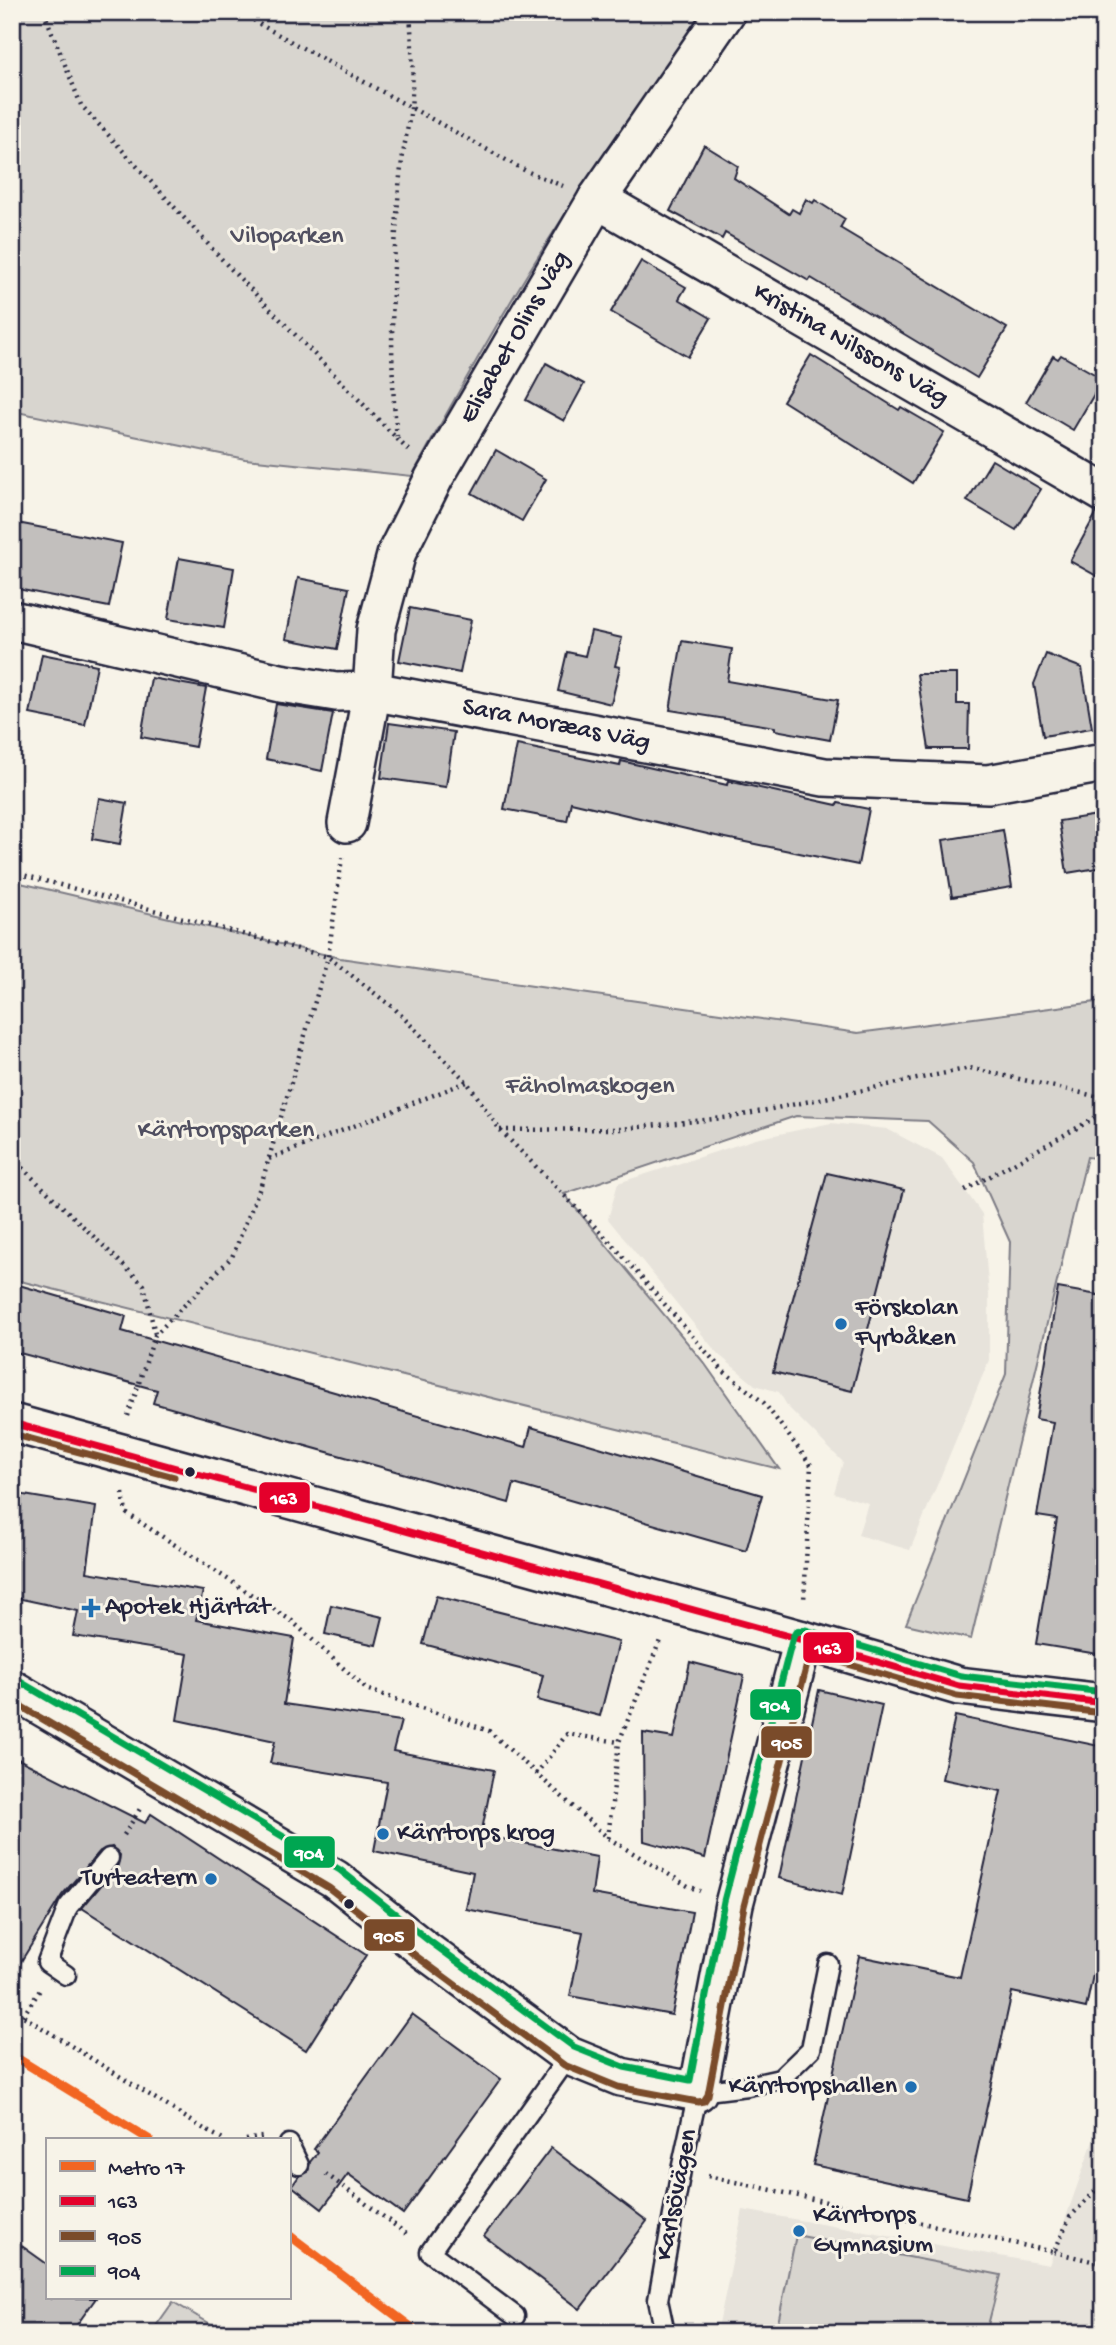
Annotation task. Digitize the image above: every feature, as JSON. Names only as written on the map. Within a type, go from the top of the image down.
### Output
[{"type":"street","name":"Elisabet Olins Väg","points":[[347,823],[372,691],[376,630],[397,552],[435,478],[597,199],[726,12]]},
{"type":"street","name":"Kristina Nilssons Väg","points":[[597,199],[1104,493]]},
{"type":"street","name":"Sara Moræas Väg","points":[[12,620],[280,683],[336,692],[372,691],[824,777],[988,784],[1104,763]]},
{"type":"street","points":[[12,1423],[803,1640],[959,1686],[1104,1703]]},
{"type":"street","name":"Karlsövägen","points":[[698,2092],[734,1904],[803,1640]]},
{"type":"street","points":[[12,1689],[335,1879],[422,1948],[569,2056],[621,2077],[698,2092]]},
{"type":"lane","points":[[66,1975],[47,1962],[68,1908],[109,1858]]},
{"type":"lane","points":[[698,2092],[748,2086],[779,2078],[811,2049],[828,1964]]},
{"type":"lane","points":[[515,2316],[430,2252],[569,2056]]},
{"type":"lane","name":"Karlsövägen","points":[[665,2333],[658,2300],[698,2092]]},
{"type":"lane","points":[[290,2143],[308,2166]]},
{"type":"path","points":[[44,12],[81,105],[237,276],[435,478]]},
{"type":"path","points":[[242,12],[526,171],[597,199]]},
{"type":"path","points":[[398,438],[393,393],[393,304],[399,185],[411,109],[414,61],[410,12]]},
{"type":"path","points":[[328,957],[347,823]]},
{"type":"path","points":[[12,873],[328,957],[395,1009],[467,1082],[500,1130],[613,1245],[722,1370],[764,1402],[811,1465],[803,1640]]},
{"type":"path","points":[[500,1130],[620,1129],[733,1117],[970,1068],[1104,1098]]},
{"type":"path","points":[[268,1159],[467,1082]]},
{"type":"path","points":[[965,1189],[1104,1113]]},
{"type":"path","points":[[12,1158],[144,1285],[155,1335]]},
{"type":"path","points":[[608,1838],[619,1742],[674,1605]]},
{"type":"path","points":[[536,1774],[567,1734],[619,1742]]},
{"type":"path","points":[[109,1858],[160,1776]]},
{"type":"path","points":[[12,2009],[221,2138]]},
{"type":"path","points":[[308,2166],[430,2252]]},
{"type":"path","points":[[681,2170],[1104,2264]]},
{"type":"path","points":[[1054,2252],[1070,2217],[1104,2182]]},
{"type":"shaded area","name":"Förskolan Fyrbåken","points":[[831,1123],[887,1129],[942,1158],[982,1214],[989,1295],[989,1360],[910,1550],[858,1535],[868,1503],[834,1493],[843,1462],[788,1407],[779,1392],[755,1385],[718,1354],[608,1219],[618,1183],[756,1139]]},
{"type":"shaded area","name":"Kärrtorps Gymnasium","points":[[1104,2110],[1104,2333],[717,2333],[743,2210],[1049,2265]]},
{"type":"green space","name":"Viloparken","points":[[12,12],[711,12],[597,166],[542,250],[412,476],[245,459],[12,411]]},
{"type":"green space","name":"Kärrtorpsparken","points":[[12,881],[340,958],[858,1033],[1104,1001],[1104,1159],[1087,1157],[971,1639],[906,1624],[1006,1374],[1010,1242],[974,1162],[928,1121],[796,1116],[564,1194],[705,1364],[779,1469],[12,1279]]},
{"type":"green space","points":[[796,2235],[1001,2275],[986,2333],[776,2333]]},
{"type":"green space","points":[[173,2302],[226,2333],[151,2333]]},
{"type":"building","points":[[704,145],[738,166],[734,178],[789,214],[792,209],[799,213],[806,199],[813,203],[815,200],[845,219],[840,228],[1007,328],[977,378],[811,278],[809,281],[725,233],[722,239],[670,211]]},
{"type":"building","points":[[641,261],[686,287],[679,299],[711,318],[688,357],[611,312]]},
{"type":"building","points":[[811,355],[899,410],[901,407],[944,432],[913,483],[783,401]]},
{"type":"building","points":[[1061,355],[1103,379],[1073,430],[1026,402],[1053,356],[1058,359]]},
{"type":"building","points":[[546,363],[584,384],[564,421],[526,400]]},
{"type":"building","points":[[496,450],[546,479],[522,521],[472,493]]},
{"type":"building","points":[[992,460],[1041,489],[1016,530],[967,501]]},
{"type":"building","points":[[1097,512],[1104,514],[1104,580],[1070,561]]},
{"type":"building","points":[[12,522],[122,543],[109,607],[12,588]]},
{"type":"building","points":[[179,558],[234,568],[224,628],[168,619]]},
{"type":"building","points":[[298,578],[349,588],[337,649],[286,639]]},
{"type":"building","points":[[410,608],[471,620],[460,673],[399,661]]},
{"type":"building","points":[[591,631],[622,638],[615,666],[620,667],[611,704],[558,691],[567,652],[585,656]]},
{"type":"building","points":[[682,641],[732,649],[727,681],[838,700],[830,740],[775,730],[775,727],[670,710]]},
{"type":"building","points":[[42,654],[97,665],[85,725],[30,714]]},
{"type":"building","points":[[1046,654],[1082,668],[1092,728],[1043,736],[1034,684]]},
{"type":"building","points":[[917,674],[957,674],[957,704],[969,704],[968,749],[929,749]]},
{"type":"building","points":[[151,678],[206,688],[195,747],[141,737]]},
{"type":"building","points":[[276,704],[333,713],[322,771],[266,759]]},
{"type":"building","points":[[389,723],[454,732],[446,787],[381,778]]},
{"type":"building","points":[[517,745],[620,766],[621,761],[727,785],[728,781],[837,805],[838,803],[869,809],[858,865],[716,836],[571,802],[567,821],[504,809]]},
{"type":"building","points":[[99,798],[127,803],[120,844],[92,839]]},
{"type":"building","points":[[1104,814],[1104,867],[1067,873],[1059,821]]},
{"type":"building","points":[[1003,830],[1012,887],[952,897],[943,840]]},
{"type":"building","name":"Förskolan Fyrbåken","points":[[827,1173],[904,1190],[852,1391],[773,1372]]},
{"type":"building","points":[[12,1283],[126,1316],[122,1331],[526,1447],[531,1427],[762,1495],[746,1551],[514,1484],[509,1503],[153,1403],[157,1390],[12,1351]]},
{"type":"building","points":[[1058,1288],[1104,1296],[1104,1655],[1036,1644],[1057,1519],[1037,1516],[1053,1422],[1036,1419]]},
{"type":"building","points":[[12,1493],[96,1507],[87,1572],[203,1591],[196,1620],[294,1638],[284,1704],[401,1721],[393,1751],[494,1770],[481,1835],[597,1857],[592,1894],[692,1912],[672,2015],[570,1996],[583,1932],[466,1909],[473,1872],[374,1851],[387,1782],[270,1763],[275,1741],[177,1720],[188,1654],[73,1636],[78,1611],[12,1597]]},
{"type":"building","points":[[436,1596],[619,1642],[600,1716],[537,1700],[543,1675],[423,1644]]},
{"type":"building","points":[[331,1605],[383,1617],[376,1645],[325,1634]]},
{"type":"building","points":[[690,1662],[744,1676],[705,1858],[644,1841],[643,1733],[674,1738]]},
{"type":"building","points":[[819,1690],[882,1705],[842,1895],[779,1878]]},
{"type":"building","name":"Kärrtorpshallen","points":[[955,1716],[1104,1747],[1104,1923],[1086,2008],[1012,1992],[967,2198],[813,2165],[859,1956],[960,1977],[1001,1791],[942,1779]]},
{"type":"building","points":[[12,1756],[145,1823],[151,1814],[366,1955],[306,2050],[82,1908],[118,1865],[120,1855],[112,1847],[100,1851],[62,1895],[12,1976]]},
{"type":"building","points":[[412,2014],[501,2079],[403,2214],[348,2174],[322,2209],[292,2186],[299,2176],[308,2172],[310,2162],[318,2152],[314,2149]]},
{"type":"building","points":[[551,2148],[647,2221],[580,2309],[484,2236]]},
{"type":"building","points":[[12,2239],[46,2263],[46,2300],[95,2300],[71,2333],[12,2333]]},
{"type":"metro line","name":"17","points":[[12,2055],[147,2138]]},
{"type":"metro line","name":"17","points":[[290,2236],[419,2333]]},
{"type":"transit line","name":"163","points":[[12,1423],[803,1640],[959,1686],[1104,1703]]},
{"type":"transit line","name":"905","points":[[12,1434],[174,1477]]},
{"type":"transit line","name":"904","points":[[17,1680],[340,1870],[428,1940],[574,2047],[624,2067],[690,2080],[724,1901],[796,1632],[806,1630],[961,1676],[1104,1692]]},
{"type":"transit line","name":"905","points":[[12,1701],[329,1888],[564,2065],[618,2087],[698,2102],[704,2101],[708,2095],[744,1906],[810,1653],[957,1696],[1103,1713]]},
{"type":"place","name":"Förskolan Fyrbåken","points":[[841,1324]]},
{"type":"place","name":"Apotek Hjärtat","points":[[91,1608]]},
{"type":"place","name":"Kärrtorps krog","points":[[383,1834]]},
{"type":"place","name":"Turteatern","points":[[211,1879]]},
{"type":"place","name":"Kärrtorpshallen","points":[[911,2087]]},
{"type":"place","name":"Kärrtorps Gymnasium","points":[[799,2231]]},
{"type":"park label","name":"Fäholmaskogen","points":[[590,1087]]}]
